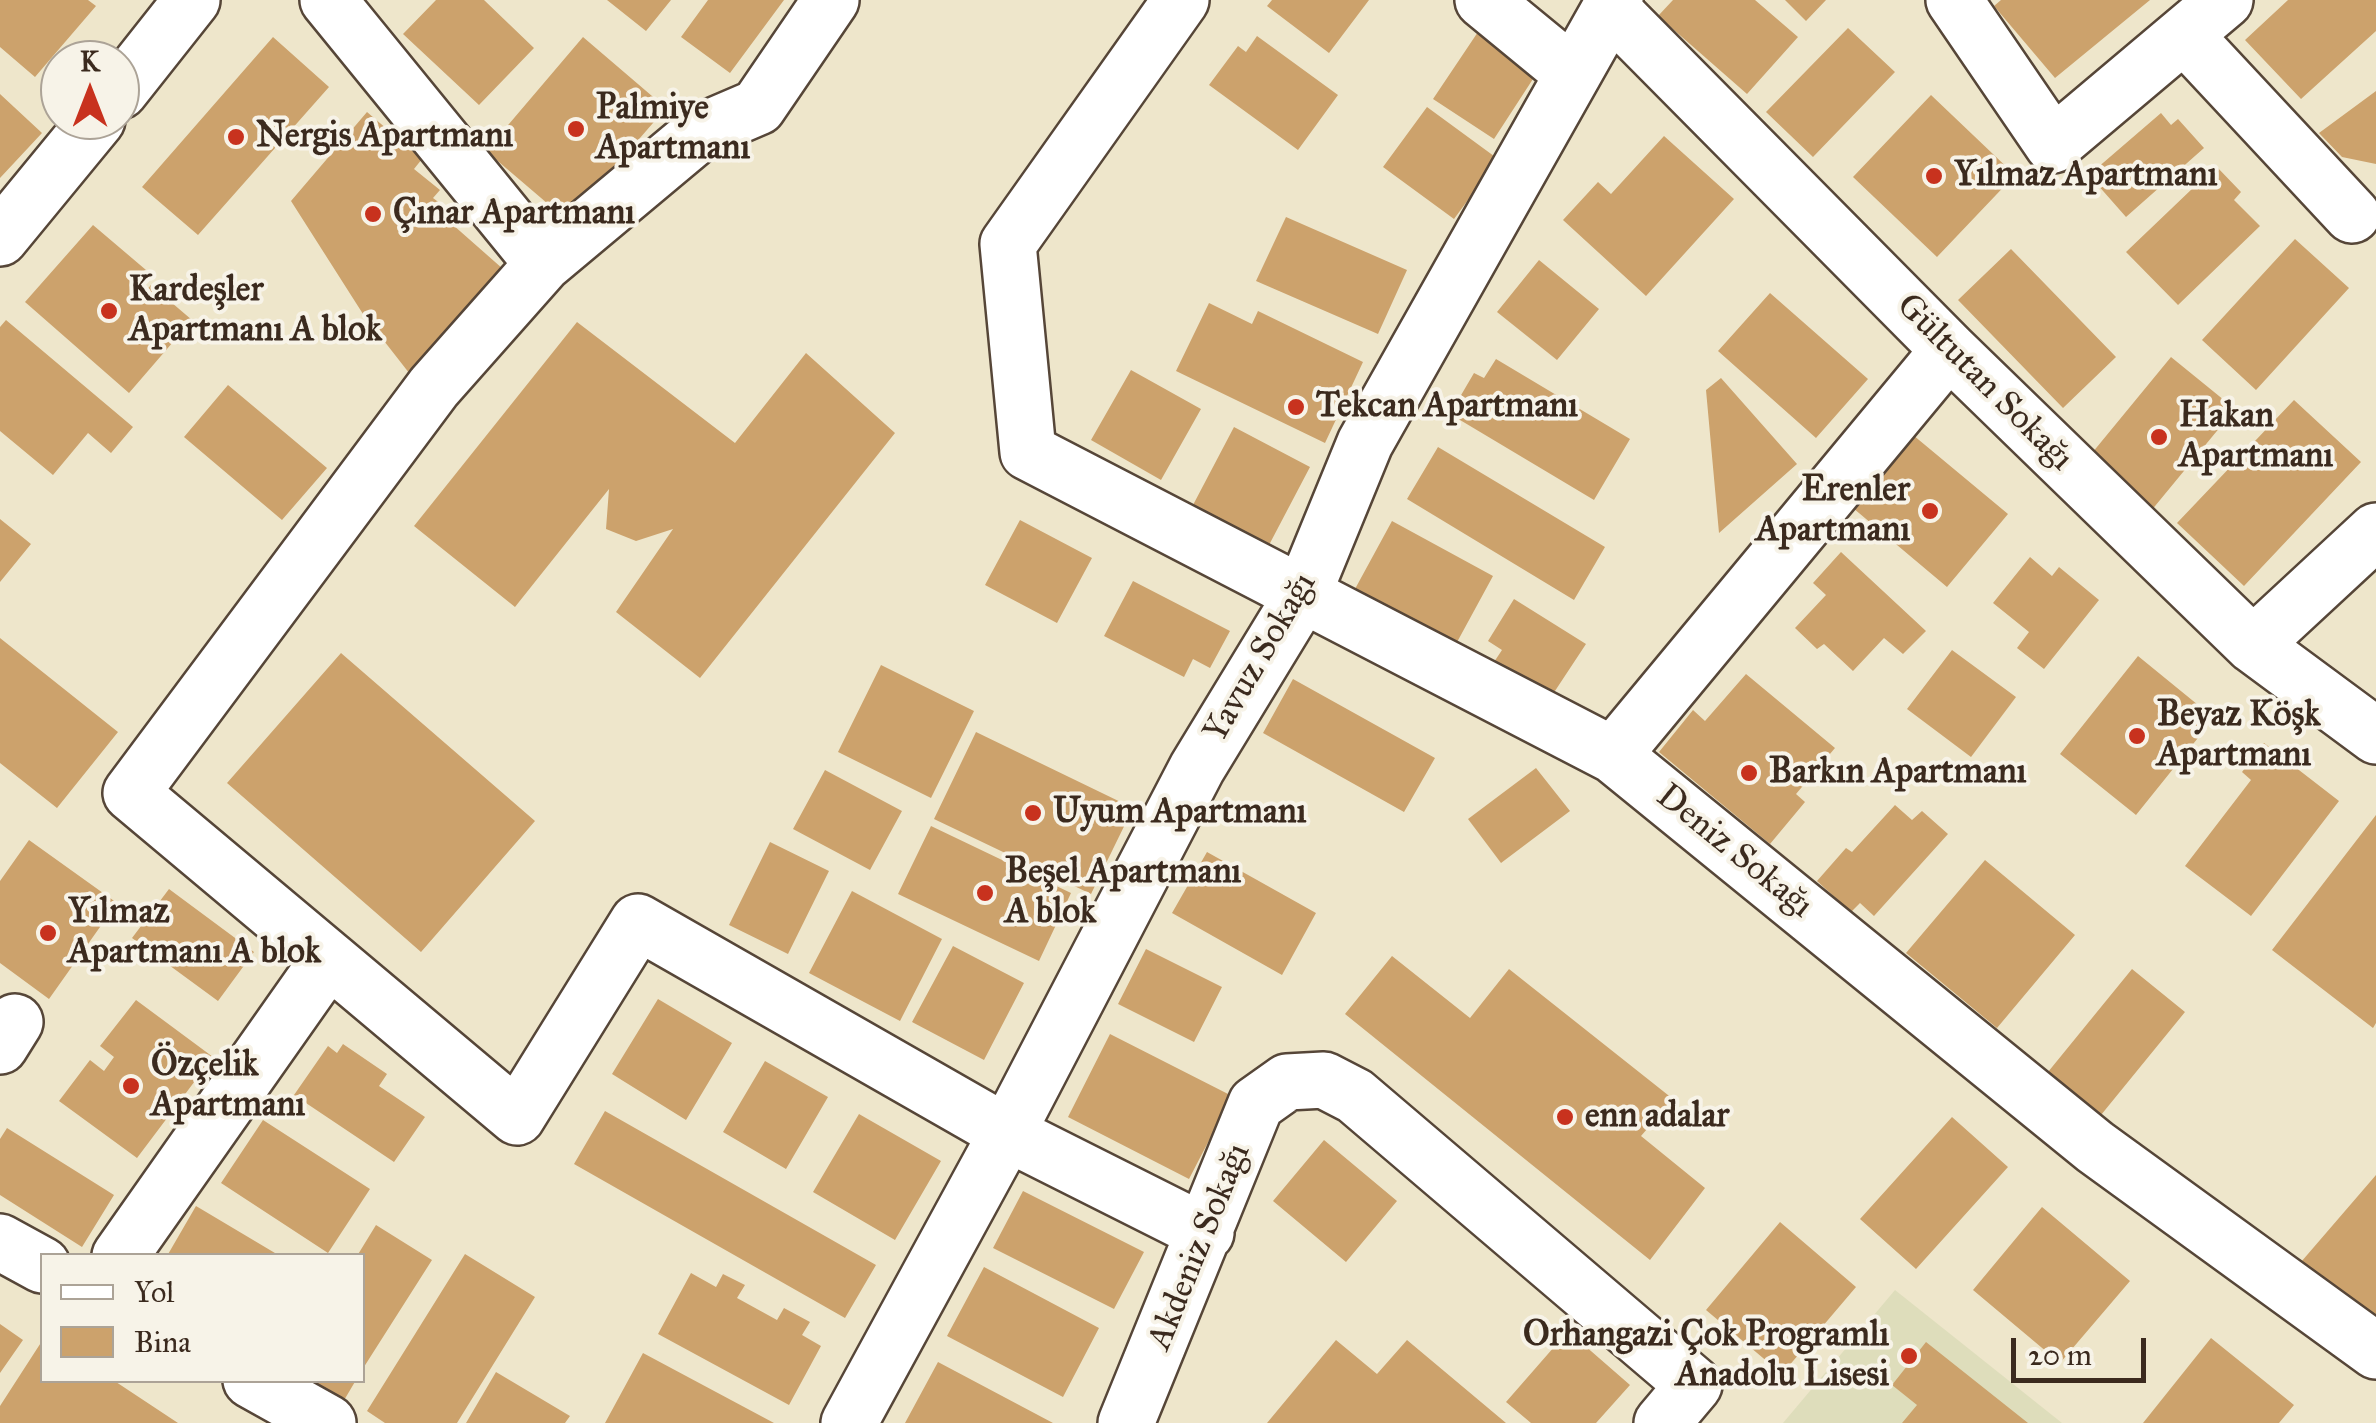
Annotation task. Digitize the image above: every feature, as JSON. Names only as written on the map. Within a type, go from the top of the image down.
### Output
[{"type":"street","points":[[140,66],[192,0]]},
{"type":"street","points":[[328,0],[543,264]]},
{"type":"street","points":[[832,0],[758,107],[702,131],[543,264],[434,387],[130,793],[518,1117],[638,922],[1007,1133],[1206,1233]]},
{"type":"street","name":"Deniz Sokağı","points":[[1181,0],[1008,244],[1028,452],[1613,756],[2095,1147],[2376,1351]]},
{"type":"street","points":[[1483,0],[1573,74]]},
{"type":"street","points":[[1954,0],[2053,145],[2186,37],[2225,0]]},
{"type":"street","name":"Yavuz Sokağı","points":[[849,1423],[1007,1133],[1197,768],[1303,594],[1366,442],[1613,4]]},
{"type":"street","name":"Gültutan Sokağı","points":[[1613,4],[1949,350],[2253,645],[2376,736]]},
{"type":"street","points":[[2186,37],[2352,215]]},
{"type":"street","points":[[0,238],[81,140]]},
{"type":"street","points":[[1613,756],[1949,350]]},
{"type":"street","points":[[2253,645],[2376,531]]},
{"type":"street","points":[[122,1253],[330,960]]},
{"type":"street","name":"Akdeniz Sokağı","points":[[1150,1413],[1206,1233],[1256,1104],[1287,1082],[1324,1080],[1354,1096],[1694,1385],[1662,1423]]},
{"type":"street","points":[[0,1242],[40,1264]]},
{"type":"street","points":[[256,1383],[328,1423]]},
{"type":"shaded area","name":"Orhangazi Çok Programlı Anadolu Lisesi","points":[[1895,1290],[2062,1423],[1783,1423]]},
{"type":"building","points":[[0,0],[88,0],[96,6],[67,40],[40,40],[40,71],[35,77],[0,47]]},
{"type":"building","points":[[436,0],[484,0],[534,48],[479,105],[403,34]]},
{"type":"building","points":[[607,0],[671,0],[646,31]]},
{"type":"building","points":[[708,0],[784,0],[730,73],[681,37]]},
{"type":"building","points":[[1272,0],[1369,0],[1329,53],[1267,6]]},
{"type":"building","points":[[1673,0],[1755,0],[1798,37],[1747,94],[1658,16]]},
{"type":"building","points":[[1785,0],[1826,0],[1806,21]]},
{"type":"building","points":[[2001,0],[2150,0],[2055,78],[1994,6]]},
{"type":"building","points":[[2288,0],[2376,0],[2376,31],[2301,99],[2245,40]]},
{"type":"building","points":[[1484,23],[1544,62],[1494,139],[1433,99]]},
{"type":"building","points":[[1848,28],[1895,72],[1813,157],[1766,112]]},
{"type":"building","points":[[1257,36],[1338,95],[1298,150],[1209,85],[1238,46],[1246,52]]},
{"type":"building","name":"Nergis Apartmanı","points":[[273,37],[329,87],[198,235],[142,187]]},
{"type":"building","name":"Palmiye Apartmanı","points":[[583,37],[666,108],[568,221],[486,151]]},
{"type":"building","points":[[2376,91],[2376,164],[2342,157],[2319,133]]},
{"type":"building","points":[[0,94],[40,135],[0,178]]},
{"type":"building","name":"Yılmaz Apartmanı","points":[[1931,95],[2015,175],[1937,257],[1853,177]]},
{"type":"building","points":[[1427,107],[1498,159],[1454,219],[1383,167]]},
{"type":"building","name":"Çınar Apartmanı","points":[[367,112],[422,159],[414,169],[440,190],[433,198],[449,210],[444,217],[503,269],[413,378],[363,314],[291,201]]},
{"type":"building","points":[[2161,113],[2171,125],[2178,119],[2204,148],[2126,217],[2089,175]]},
{"type":"building","points":[[1664,136],[1734,199],[1646,296],[1563,220],[1598,182],[1611,194]]},
{"type":"building","points":[[2216,166],[2241,192],[2234,200],[2260,226],[2178,305],[2126,252]]},
{"type":"building","points":[[1286,217],[1407,270],[1378,334],[1256,281]]},
{"type":"building","name":"Kardeşler Apartmanı A blok","points":[[93,225],[146,270],[130,288],[140,297],[151,285],[192,320],[129,393],[25,302]]},
{"type":"building","points":[[2295,239],[2349,288],[2256,390],[2202,340]]},
{"type":"building","points":[[2011,249],[2116,357],[2063,408],[1958,300]]},
{"type":"building","points":[[1539,260],[1599,309],[1557,360],[1497,312]]},
{"type":"building","points":[[1770,293],[1868,379],[1816,438],[1718,351]]},
{"type":"building","name":"Tekcan Apartmanı","points":[[1209,303],[1252,324],[1258,311],[1363,362],[1325,443],[1176,371]]},
{"type":"building","points":[[6,320],[133,427],[111,453],[88,433],[53,475],[0,431],[0,327]]},
{"type":"building","points":[[577,322],[735,443],[806,353],[895,433],[700,678],[616,612],[673,529],[636,541],[606,529],[609,489],[515,607],[414,526]]},
{"type":"building","name":"Hakan Apartmanı","points":[[2171,357],[2235,409],[2146,517],[2083,464]]},
{"type":"building","points":[[1496,359],[1630,439],[1594,500],[1450,414],[1474,373],[1484,378]]},
{"type":"building","points":[[1131,370],[1201,409],[1161,480],[1091,440]]},
{"type":"building","points":[[1721,378],[1797,464],[1719,533],[1706,390]]},
{"type":"building","points":[[228,385],[327,468],[282,520],[184,437]]},
{"type":"building","points":[[2294,400],[2361,462],[2244,586],[2177,523]]},
{"type":"building","points":[[1234,427],[1310,467],[1269,545],[1193,505]]},
{"type":"building","name":"Erenler Apartmanı","points":[[1913,435],[2008,514],[1947,587],[1853,508]]},
{"type":"building","points":[[1438,447],[1605,547],[1574,600],[1407,499]]},
{"type":"building","points":[[0,519],[31,544],[0,582]]},
{"type":"building","points":[[1020,520],[1092,558],[1057,623],[985,585]]},
{"type":"building","points":[[1392,521],[1493,576],[1456,644],[1355,589]]},
{"type":"building","points":[[1841,552],[1926,631],[1903,654],[1884,638],[1853,671],[1824,644],[1817,649],[1795,628],[1826,595],[1813,583]]},
{"type":"building","points":[[2030,557],[2052,576],[2059,567],[2099,600],[2044,669],[2017,648],[2029,632],[1993,603]]},
{"type":"building","points":[[1133,581],[1230,631],[1210,668],[1193,659],[1184,677],[1104,636]]},
{"type":"building","points":[[1514,599],[1586,644],[1551,697],[1494,662],[1502,650],[1488,641]]},
{"type":"building","points":[[0,638],[118,732],[57,808],[0,763]]},
{"type":"building","points":[[1952,650],[2016,697],[1971,757],[1907,709]]},
{"type":"building","points":[[341,653],[535,821],[421,952],[227,783]]},
{"type":"building","name":"Beyaz Köşk Apartmanı","points":[[2138,656],[2214,718],[2136,815],[2060,754]]},
{"type":"building","points":[[881,665],[974,711],[931,798],[838,752]]},
{"type":"building","name":"Barkın Apartmanı","points":[[1746,674],[1835,748],[1796,794],[1805,802],[1770,844],[1659,752],[1693,710],[1705,721]]},
{"type":"building","points":[[1293,679],[1435,758],[1404,812],[1263,733]]},
{"type":"building","name":"Uyum Apartmanı","points":[[976,732],[1133,808],[1091,894],[934,819]]},
{"type":"building","points":[[2264,743],[2339,801],[2251,916],[2185,866],[2251,780],[2242,772]]},
{"type":"building","points":[[1536,768],[1570,811],[1501,863],[1468,819]]},
{"type":"building","points":[[825,770],[902,811],[870,870],[793,829]]},
{"type":"building","points":[[1895,805],[1912,820],[1922,811],[1948,834],[1874,916],[1860,903],[1851,912],[1817,881],[1846,848],[1852,852]]},
{"type":"building","points":[[2376,815],[2376,1023],[2373,1028],[2272,950]]},
{"type":"building","name":"Beşel Apartmanı A blok","points":[[931,826],[1071,893],[1039,961],[898,894]]},
{"type":"building","name":"Yılmaz Apartmanı A blok","points":[[29,840],[117,903],[49,999],[0,963],[0,881]]},
{"type":"building","points":[[770,842],[829,871],[788,954],[729,925]]},
{"type":"building","points":[[1207,852],[1316,913],[1282,975],[1172,913]]},
{"type":"building","points":[[1985,860],[2075,935],[1997,1028],[1906,953]]},
{"type":"building","points":[[169,889],[254,952],[218,1001],[132,938]]},
{"type":"building","points":[[852,891],[942,939],[900,1021],[809,973]]},
{"type":"building","points":[[953,946],[1024,983],[984,1060],[912,1022]]},
{"type":"building","points":[[1146,949],[1222,987],[1194,1042],[1118,1004]]},
{"type":"building","name":"enn adalar","points":[[1392,956],[1470,1018],[1509,969],[1673,1099],[1641,1136],[1705,1188],[1650,1260],[1345,1014]]},
{"type":"building","points":[[2132,969],[2185,1012],[2101,1115],[2048,1072]]},
{"type":"building","points":[[658,999],[732,1043],[686,1120],[612,1074]]},
{"type":"building","name":"Özçelik Apartmanı","points":[[136,1000],[213,1057],[137,1158],[59,1101],[90,1060],[104,1071],[114,1057],[100,1046]]},
{"type":"building","points":[[1110,1034],[1232,1096],[1189,1179],[1068,1117]]},
{"type":"building","points":[[343,1044],[387,1074],[379,1086],[425,1117],[394,1162],[294,1095],[328,1046],[337,1053]]},
{"type":"building","points":[[765,1061],[828,1097],[786,1169],[723,1132]]},
{"type":"building","points":[[605,1111],[876,1265],[845,1318],[574,1164]]},
{"type":"building","points":[[859,1114],[941,1161],[895,1240],[813,1192]]},
{"type":"building","points":[[1952,1117],[2008,1167],[1916,1269],[1860,1219]]},
{"type":"building","points":[[263,1120],[370,1189],[328,1253],[221,1183]]},
{"type":"building","points":[[7,1128],[114,1195],[82,1247],[0,1195],[0,1139]]},
{"type":"building","points":[[1324,1140],[1397,1201],[1346,1262],[1273,1201]]},
{"type":"building","points":[[2376,1175],[2376,1337],[2295,1269]]},
{"type":"building","points":[[1023,1191],[1144,1252],[1114,1309],[993,1248]]},
{"type":"building","points":[[196,1206],[275,1253],[169,1253]]},
{"type":"building","points":[[2042,1207],[2130,1281],[2060,1363],[1973,1290]]},
{"type":"building","points":[[1780,1222],[1856,1287],[1782,1374],[1706,1310]]},
{"type":"building","points":[[376,1225],[432,1260],[365,1365],[365,1253],[359,1253]]},
{"type":"building","points":[[465,1254],[535,1297],[457,1423],[385,1423],[367,1411]]},
{"type":"building","points":[[984,1267],[1099,1328],[1063,1397],[947,1336]]},
{"type":"building","points":[[691,1273],[716,1287],[723,1274],[745,1285],[737,1298],[777,1320],[784,1308],[810,1322],[802,1335],[821,1346],[789,1405],[658,1334]]},
{"type":"building","points":[[0,1324],[23,1340],[0,1373]]},
{"type":"building","points":[[1568,1331],[1630,1385],[1596,1423],[1531,1423],[1506,1402]]},
{"type":"building","points":[[2211,1338],[2294,1405],[2279,1423],[2143,1423]]},
{"type":"building","points":[[1336,1340],[1377,1374],[1407,1340],[1506,1423],[1267,1423]]},
{"type":"building","points":[[1926,1342],[2028,1423],[1902,1423],[1917,1405],[1892,1385]]},
{"type":"building","points":[[40,1344],[40,1383],[118,1383],[178,1423],[0,1423],[0,1406]]},
{"type":"building","points":[[643,1353],[774,1423],[605,1423]]},
{"type":"building","points":[[938,1362],[1053,1423],[905,1423]]},
{"type":"building","points":[[496,1372],[570,1416],[565,1423],[466,1423]]},
{"type":"building","points":[[313,1383],[354,1383],[343,1402]]},
{"type":"place","name":"Palmiye Apartmanı","points":[[576,129]]},
{"type":"place","name":"Nergis Apartmanı","points":[[236,137]]},
{"type":"place","name":"Yılmaz Apartmanı","points":[[1934,176]]},
{"type":"place","name":"Çınar Apartmanı","points":[[373,214]]},
{"type":"place","name":"Kardeşler Apartmanı A blok","points":[[109,311]]},
{"type":"place","name":"Tekcan Apartmanı","points":[[1296,407]]},
{"type":"place","name":"Hakan Apartmanı","points":[[2159,437]]},
{"type":"place","name":"Erenler Apartmanı","points":[[1930,511]]},
{"type":"place","name":"Beyaz Köşk Apartmanı","points":[[2137,736]]},
{"type":"place","name":"Barkın Apartmanı","points":[[1749,773]]},
{"type":"place","name":"Uyum Apartmanı","points":[[1033,813]]},
{"type":"place","name":"Beşel Apartmanı A blok","points":[[985,893]]},
{"type":"place","name":"Yılmaz Apartmanı A blok","points":[[48,933]]},
{"type":"place","name":"Özçelik Apartmanı","points":[[131,1086]]},
{"type":"place","name":"enn adalar","points":[[1565,1117]]},
{"type":"place","name":"Orhangazi Çok Programlı Anadolu Lisesi","points":[[1909,1356]]}]
